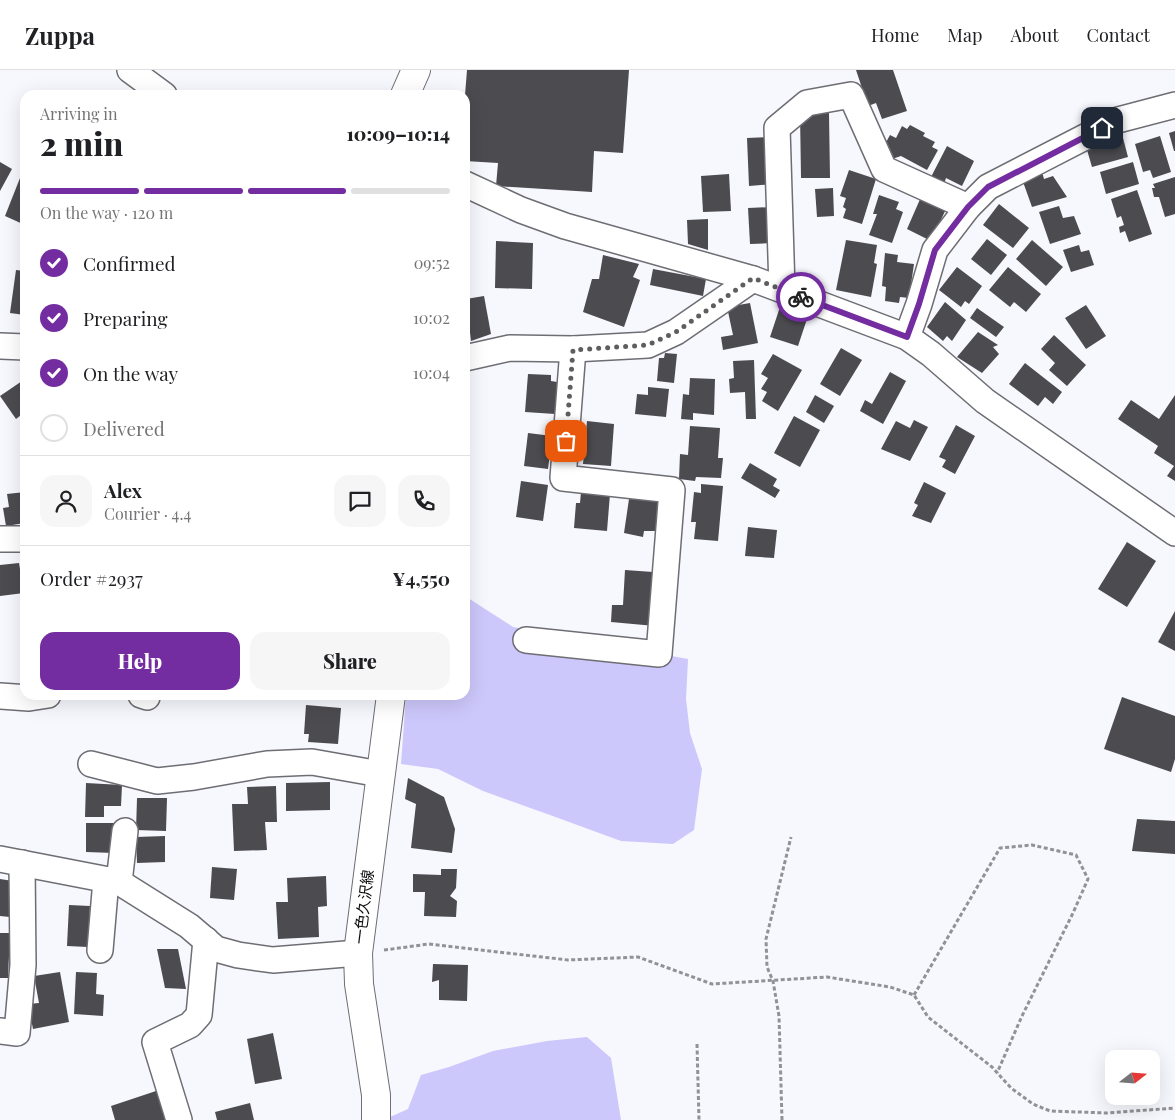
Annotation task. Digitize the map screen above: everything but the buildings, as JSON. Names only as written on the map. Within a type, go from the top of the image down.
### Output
[{"type":"main road","points":[[407,90],[416,70]]},
{"type":"main road","name":"一色久沢線","points":[[376,1120],[376,1095],[359,984],[358,953],[390,700]]},
{"type":"street","points":[[130,70],[157,90]]},
{"type":"street","points":[[782,290],[777,128],[807,103],[851,95],[884,169],[968,207]]},
{"type":"street","points":[[907,337],[935,250],[968,207],[988,187],[1118,120],[1175,105]]},
{"type":"street","points":[[470,186],[521,210],[565,226],[753,278],[907,337],[931,354],[986,401],[1175,533]]},
{"type":"street","points":[[470,357],[510,348],[573,350],[648,345],[676,332],[753,278]]},
{"type":"street","points":[[0,346],[20,347]]},
{"type":"street","points":[[526,640],[659,654],[672,490],[563,478],[573,350]]},
{"type":"street","points":[[0,539],[20,539]]},
{"type":"street","points":[[0,696],[20,697]]},
{"type":"street","points":[[91,764],[158,782],[267,764],[312,762],[380,774]]},
{"type":"street","points":[[100,950],[112,881],[125,831]]},
{"type":"street","points":[[0,1031],[17,1033],[23,965],[11,861],[112,881],[189,926],[216,949],[238,955],[272,960],[358,953]]},
{"type":"street","points":[[179,1120],[155,1042],[190,1025],[199,1015],[206,940]]},
{"type":"path","points":[[782,1120],[779,1016],[773,981],[767,967],[766,939],[791,837]]},
{"type":"path","points":[[914,995],[1000,848],[1032,845],[1076,854],[1088,878],[997,1073]]},
{"type":"path","points":[[358,953],[429,944],[568,960],[638,957],[712,984],[827,977],[890,987],[914,995],[928,1017],[992,1067],[1011,1088],[1033,1104],[1050,1111],[1108,1114],[1175,1108]]},
{"type":"path","points":[[697,1044],[700,1120]]},
{"type":"shaded area","points":[[470,599],[513,627],[688,659],[686,699],[690,733],[702,769],[694,830],[673,844],[621,841],[483,791],[438,769],[401,764],[406,700],[470,700]]},
{"type":"shaded area","points":[[587,1037],[611,1058],[621,1120],[391,1120],[390,1117],[408,1109],[421,1075],[493,1051],[547,1041]]},
{"type":"way so far","points":[[566,441],[573,350],[648,345],[676,332],[753,278],[801,297]]},
{"type":"route","points":[[801,297],[907,337],[935,250],[968,207],[988,187],[1102,128]]}]
